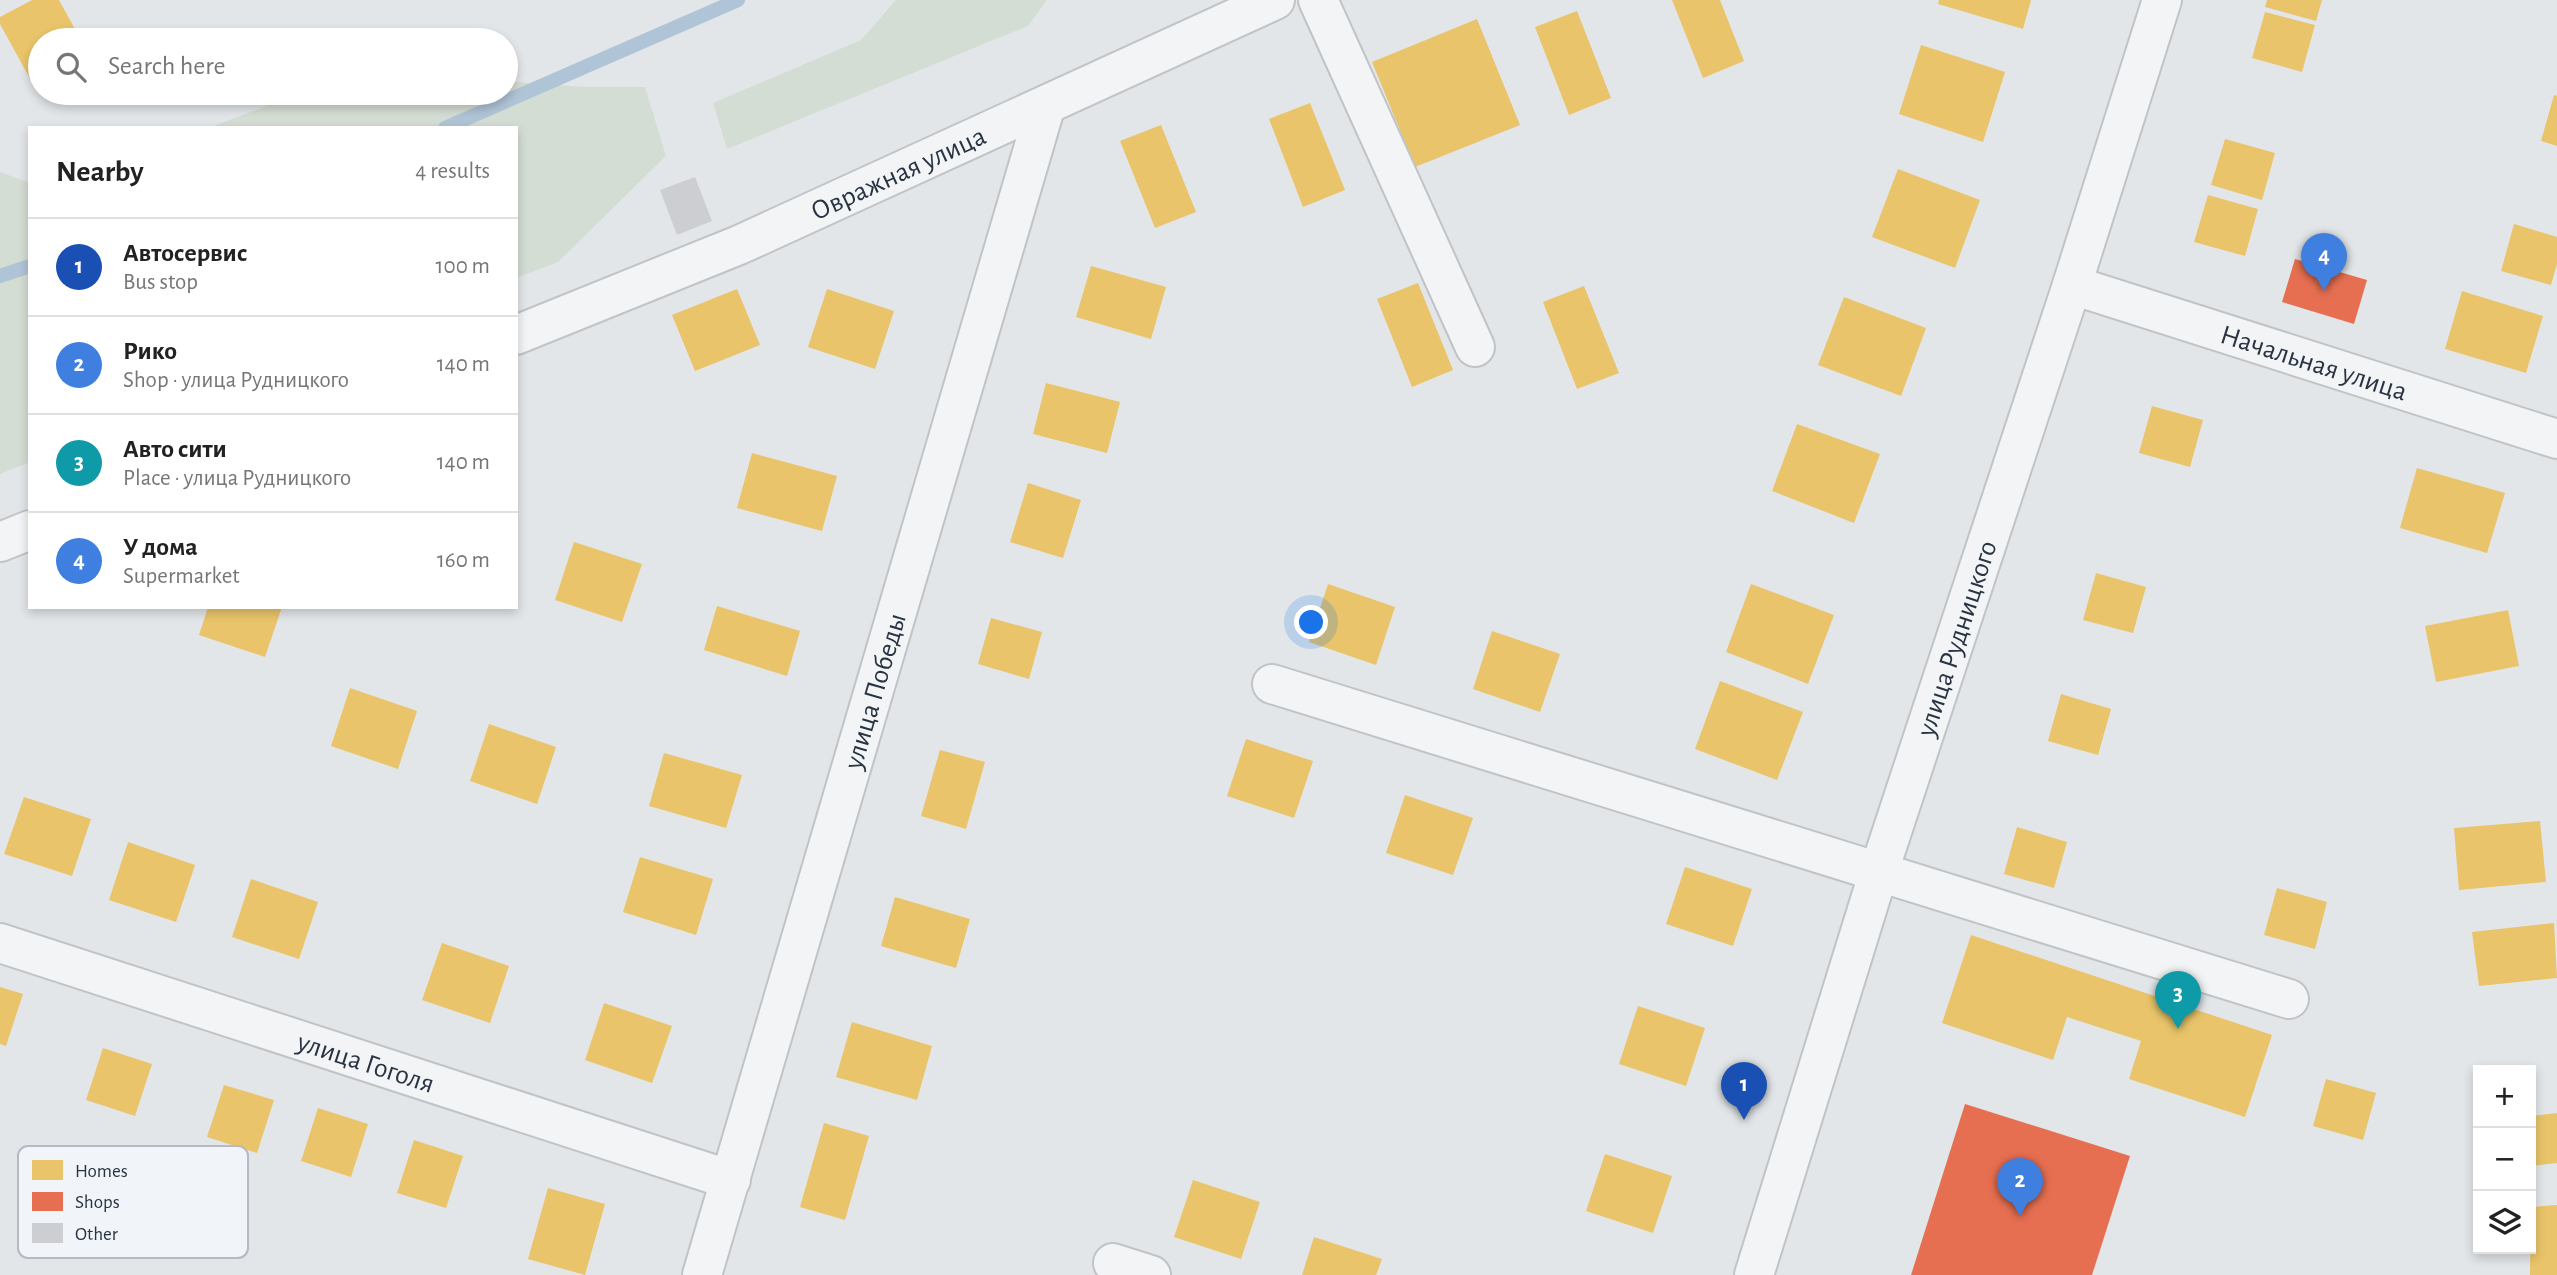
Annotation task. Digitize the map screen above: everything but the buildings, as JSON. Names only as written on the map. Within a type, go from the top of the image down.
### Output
[{"type":"street","name":"Овражная улица","points":[[518,334],[739,246],[1275,0]]},
{"type":"street","points":[[1318,0],[1475,347]]},
{"type":"street","name":"улица Рудницкого","points":[[1754,1275],[1879,871],[2072,285],[2162,0]]},
{"type":"street","name":"улица Победы","points":[[702,1275],[1046,105]]},
{"type":"street","name":"Начальная улица","points":[[2072,285],[2557,439]]},
{"type":"street","points":[[0,542],[28,531]]},
{"type":"street","points":[[1272,684],[2289,999]]},
{"type":"street","name":"улица Гоголя","points":[[0,943],[731,1180]]},
{"type":"street","points":[[1113,1263],[1151,1275]]},
{"type":"shaded area","points":[[896,0],[1047,0],[1028,26],[727,149],[713,103],[861,40]]},
{"type":"shaded area","points":[[518,82],[584,87],[645,87],[666,156],[558,262],[518,277],[518,126],[213,126],[269,105],[518,105]]},
{"type":"shaded area","points":[[0,172],[28,182],[28,463],[0,474]]},
{"type":"waterway","points":[[518,96],[738,0]]},
{"type":"waterway","points":[[450,126],[498,105]]},
{"type":"waterway","points":[[0,276],[28,267]]},
{"type":"place","name":"У дома","points":[[2324,291]]},
{"type":"place","name":"Авто сити","points":[[2178,1029]]},
{"type":"place","name":"Автосервис","points":[[1744,1120]]},
{"type":"place","name":"Рико","points":[[2020,1216]]}]
